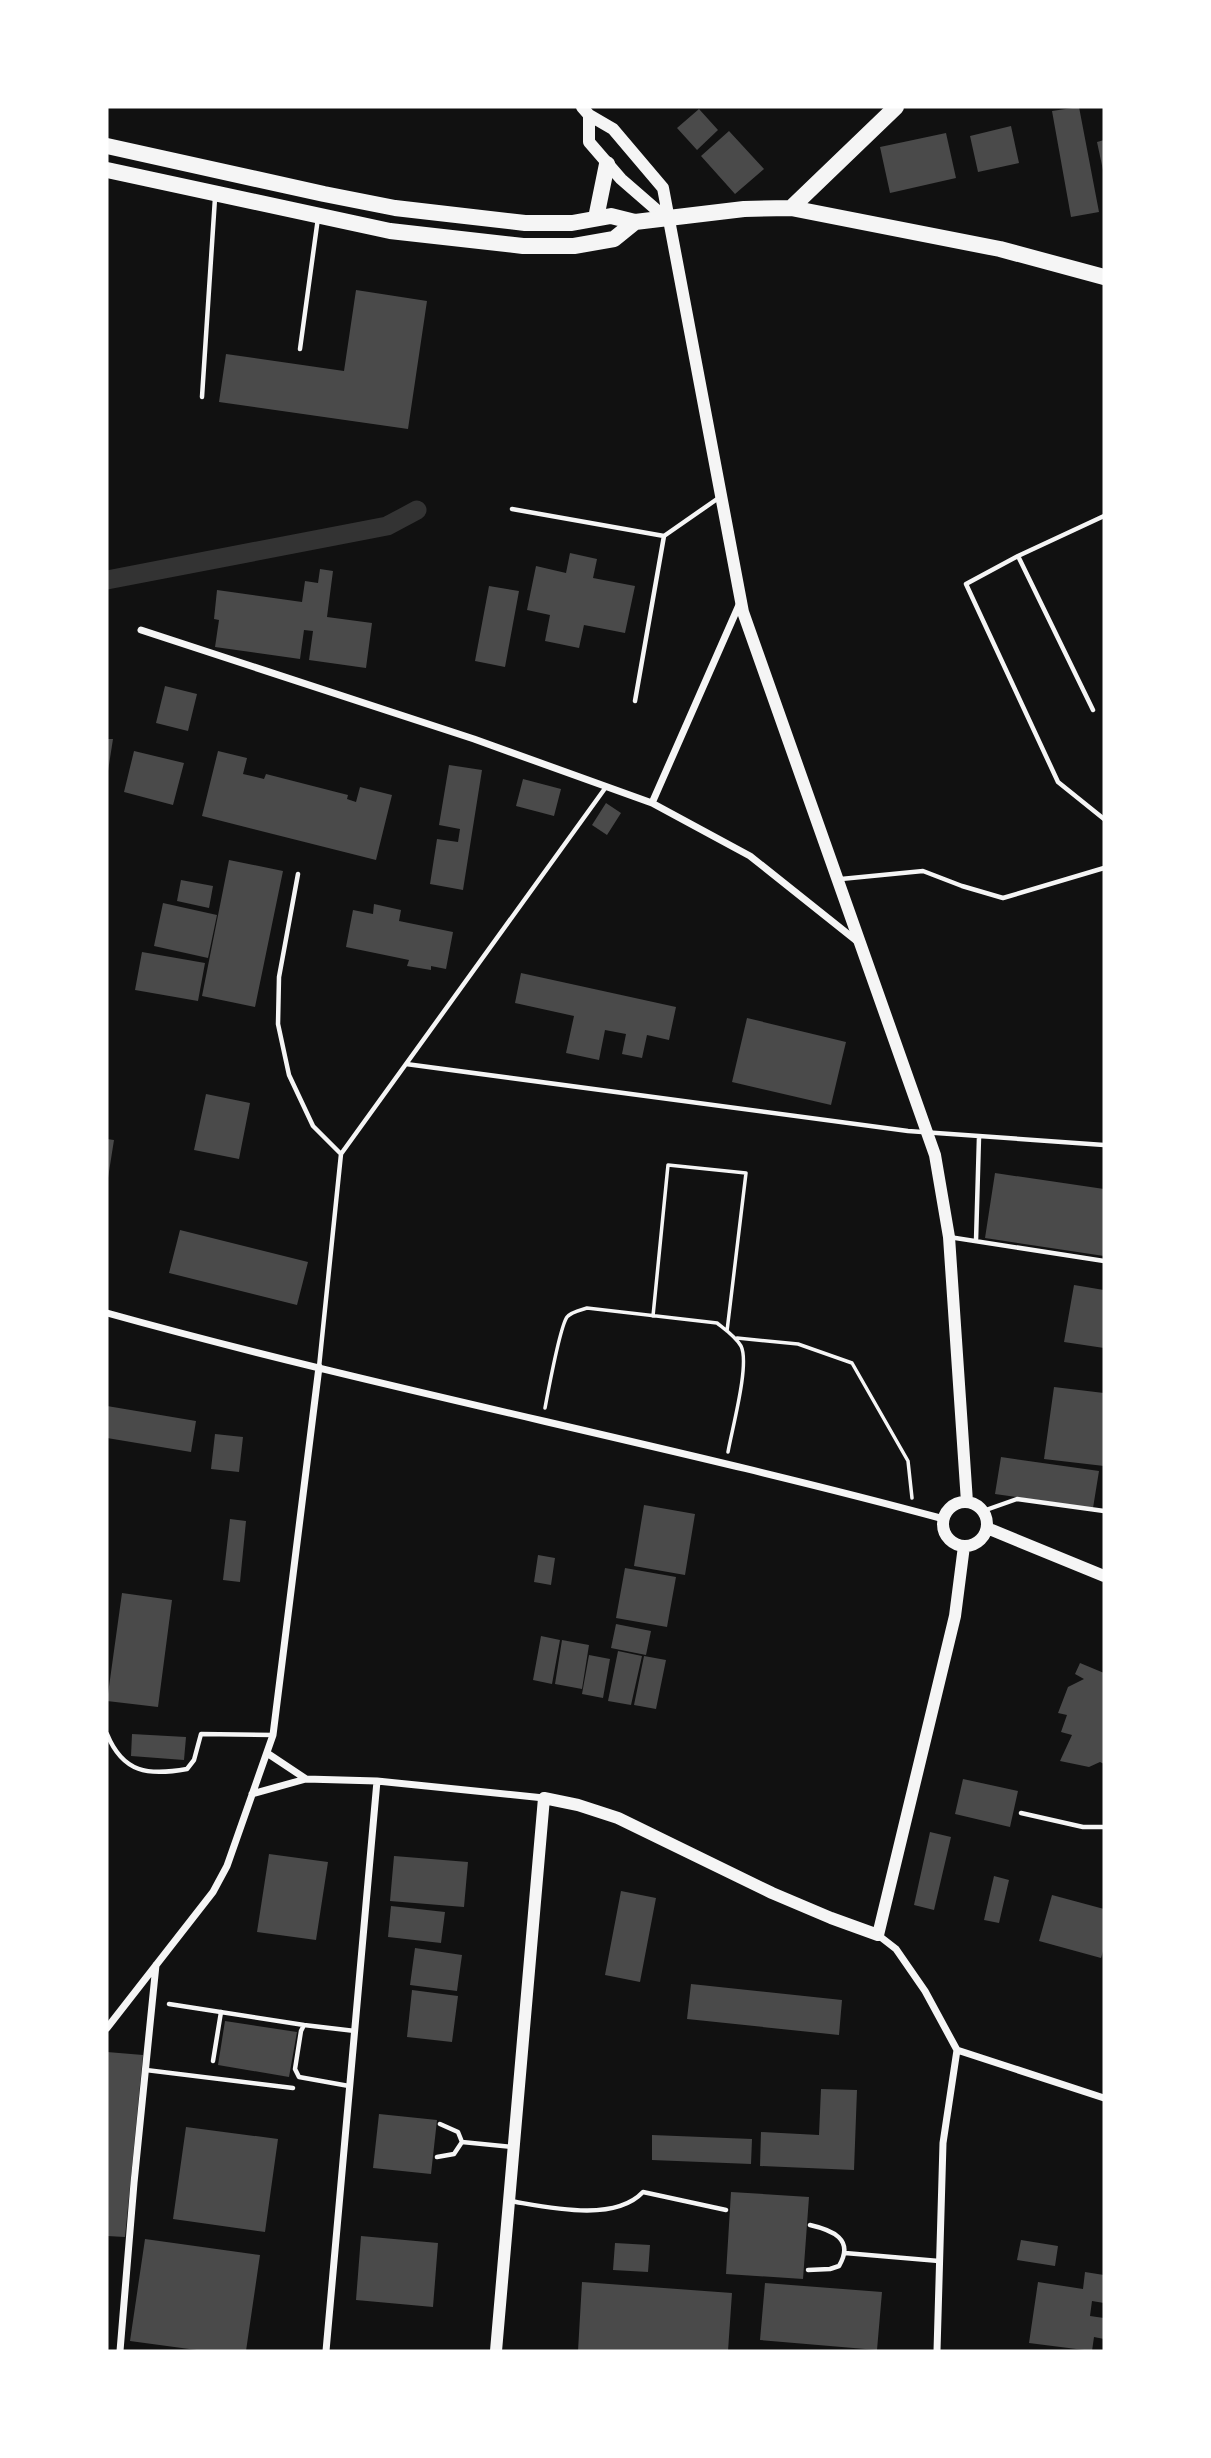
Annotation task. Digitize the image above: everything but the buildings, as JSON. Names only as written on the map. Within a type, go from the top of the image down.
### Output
[{"type":"highway","points":[[791,208],[896,107]]},
{"type":"highway","points":[[107,146],[395,208],[525,223],[572,223],[611,216],[635,222],[744,209],[791,208],[1000,249],[1104,277]]},
{"type":"highway","points":[[596,218],[607,164]]},
{"type":"highway","points":[[107,170],[390,231],[523,246],[574,246],[614,239],[635,222]]},
{"type":"street","points":[[587,109],[589,142],[621,179],[667,219]]},
{"type":"street","points":[[587,109],[613,129],[663,188],[741,601],[757,654],[935,1155],[949,1237],[967,1502]]},
{"type":"street","points":[[652,803],[741,601]]},
{"type":"street","points":[[141,630],[474,739],[652,803],[750,856],[859,942]]},
{"type":"street","points":[[107,1313],[944,1519]]},
{"type":"street","points":[[107,2028],[218,1884],[227,1866],[273,1735],[319,1367]]},
{"type":"street","points":[[967,1502],[983,1511],[987,1528],[981,1539],[970,1546],[952,1542],[944,1532],[944,1519],[954,1505],[967,1502]]},
{"type":"street","points":[[987,1528],[1104,1576]]},
{"type":"street","points":[[878,1935],[956,1616],[964,1546]]},
{"type":"street","points":[[267,1753],[306,1779]]},
{"type":"street","points":[[252,1794],[306,1779],[377,1781],[544,1798],[578,1805],[618,1818],[772,1893],[878,1935],[896,1949],[925,1992],[957,2050],[943,2143],[937,2351]]},
{"type":"street","points":[[326,2351],[377,1781]]},
{"type":"street","points":[[496,2351],[544,1798]]},
{"type":"street","points":[[120,2351],[157,1964]]},
{"type":"street","points":[[957,2050],[1104,2098]]},
{"type":"lane","points":[[202,397],[215,194]]},
{"type":"lane","points":[[300,349],[318,217]]},
{"type":"lane","points":[[635,701],[664,536],[720,496]]},
{"type":"lane","points":[[512,509],[664,536]]},
{"type":"lane","points":[[1104,516],[1018,556],[967,584],[1058,782],[1104,819]]},
{"type":"lane","points":[[1018,556],[1093,710]]},
{"type":"lane","points":[[319,1367],[341,1154],[606,786]]},
{"type":"lane","points":[[837,879],[923,871],[962,887],[1003,898],[1104,868]]},
{"type":"lane","points":[[298,874],[279,977],[278,1024],[289,1074],[313,1126],[341,1154]]},
{"type":"lane","points":[[406,1064],[928,1133],[1104,1145]]},
{"type":"lane","points":[[976,1241],[979,1137]]},
{"type":"lane","points":[[949,1237],[1104,1261]]},
{"type":"lane","points":[[983,1511],[1017,1499],[1104,1511]]},
{"type":"lane","points":[[107,1734],[114,1751],[125,1763],[146,1772],[187,1769],[194,1760],[201,1734],[273,1735]]},
{"type":"lane","points":[[1021,1812],[1083,1827],[1104,1827]]},
{"type":"lane","points":[[169,2004],[355,2031]]},
{"type":"lane","points":[[213,2061],[221,2012]]},
{"type":"lane","points":[[304,2025],[296,2056],[297,2075],[350,2086]]},
{"type":"lane","points":[[146,2070],[293,2088]]},
{"type":"lane","points":[[440,2123],[458,2132],[462,2142]]},
{"type":"lane","points":[[462,2142],[514,2147]]},
{"type":"lane","points":[[437,2157],[454,2154],[462,2142]]},
{"type":"lane","points":[[509,2200],[596,2211],[635,2201],[643,2192],[726,2210]]},
{"type":"lane","points":[[808,2270],[839,2266],[845,2253],[842,2241],[837,2235],[810,2225]]},
{"type":"lane","points":[[845,2253],[940,2261]]},
{"type":"path","points":[[653,1317],[668,1165],[746,1173],[727,1331]]},
{"type":"path","points":[[542,1420],[567,1317],[587,1308],[717,1323],[735,1338],[742,1349],[744,1367],[726,1464]]},
{"type":"path","points":[[735,1338],[798,1345],[852,1363],[908,1461],[913,1511]]},
{"type":"waterway","points":[[107,580],[387,526],[417,510]]}]
